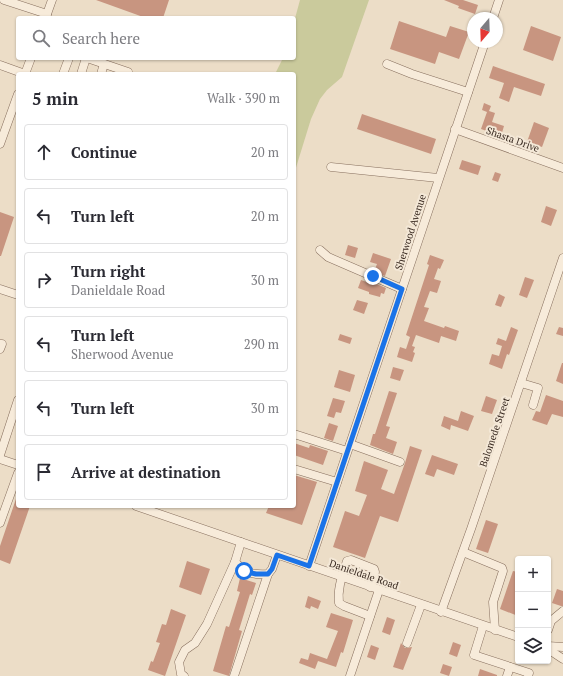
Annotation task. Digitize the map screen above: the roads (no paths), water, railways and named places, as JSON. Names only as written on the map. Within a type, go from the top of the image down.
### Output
[{"type":"street","points":[[4,0],[46,16],[52,0]]},
{"type":"street","points":[[494,12],[499,0]]},
{"type":"street","name":"Sherwood Avenue","points":[[309,566],[482,48]]},
{"type":"street","points":[[26,72],[30,60]]},
{"type":"street","points":[[65,72],[68,60]]},
{"type":"street","points":[[82,72],[86,60]]},
{"type":"street","points":[[93,60],[128,72]]},
{"type":"street","points":[[102,72],[104,64]]},
{"type":"street","points":[[387,64],[412,74],[468,92]]},
{"type":"street","points":[[0,65],[19,72]]},
{"type":"street","points":[[0,144],[16,100]]},
{"type":"street","name":"Shasta Drive","points":[[456,129],[563,168]]},
{"type":"street","points":[[332,167],[438,178]]},
{"type":"street","points":[[320,250],[328,257],[402,289]]},
{"type":"street","name":"Balomede Street","points":[[442,612],[563,258]]},
{"type":"street","points":[[0,289],[16,294]]},
{"type":"street","points":[[0,344],[2,344],[0,349]]},
{"type":"street","points":[[521,383],[538,388],[533,405]]},
{"type":"street","points":[[0,455],[16,406]]},
{"type":"street","points":[[296,435],[400,462]]},
{"type":"street","points":[[0,459],[16,464]]},
{"type":"street","points":[[296,470],[337,482]]},
{"type":"street","points":[[0,523],[16,479]]},
{"type":"street","name":"Danieldale Road","points":[[142,508],[515,636]]},
{"type":"street","points":[[184,676],[181,674],[179,662],[185,650],[196,643],[207,624],[235,562],[241,542]]},
{"type":"street","points":[[463,552],[475,555],[502,568],[503,571],[493,602],[495,630]]},
{"type":"street","points":[[234,676],[268,574],[272,569],[277,555]]},
{"type":"street","points":[[370,587],[375,572],[374,569],[351,560],[347,561],[338,594],[339,603],[370,616]]},
{"type":"street","points":[[235,562],[244,571],[256,574],[268,574]]},
{"type":"street","points":[[350,676],[378,590]]},
{"type":"street","points":[[407,643],[421,605]]},
{"type":"street","points":[[549,628],[551,621],[563,611]]},
{"type":"street","points":[[483,626],[474,655],[529,673],[528,676]]},
{"type":"street","points":[[551,648],[563,647]]},
{"type":"street","points":[[551,650],[563,659]]},
{"type":"street","points":[[507,676],[510,667]]}]
